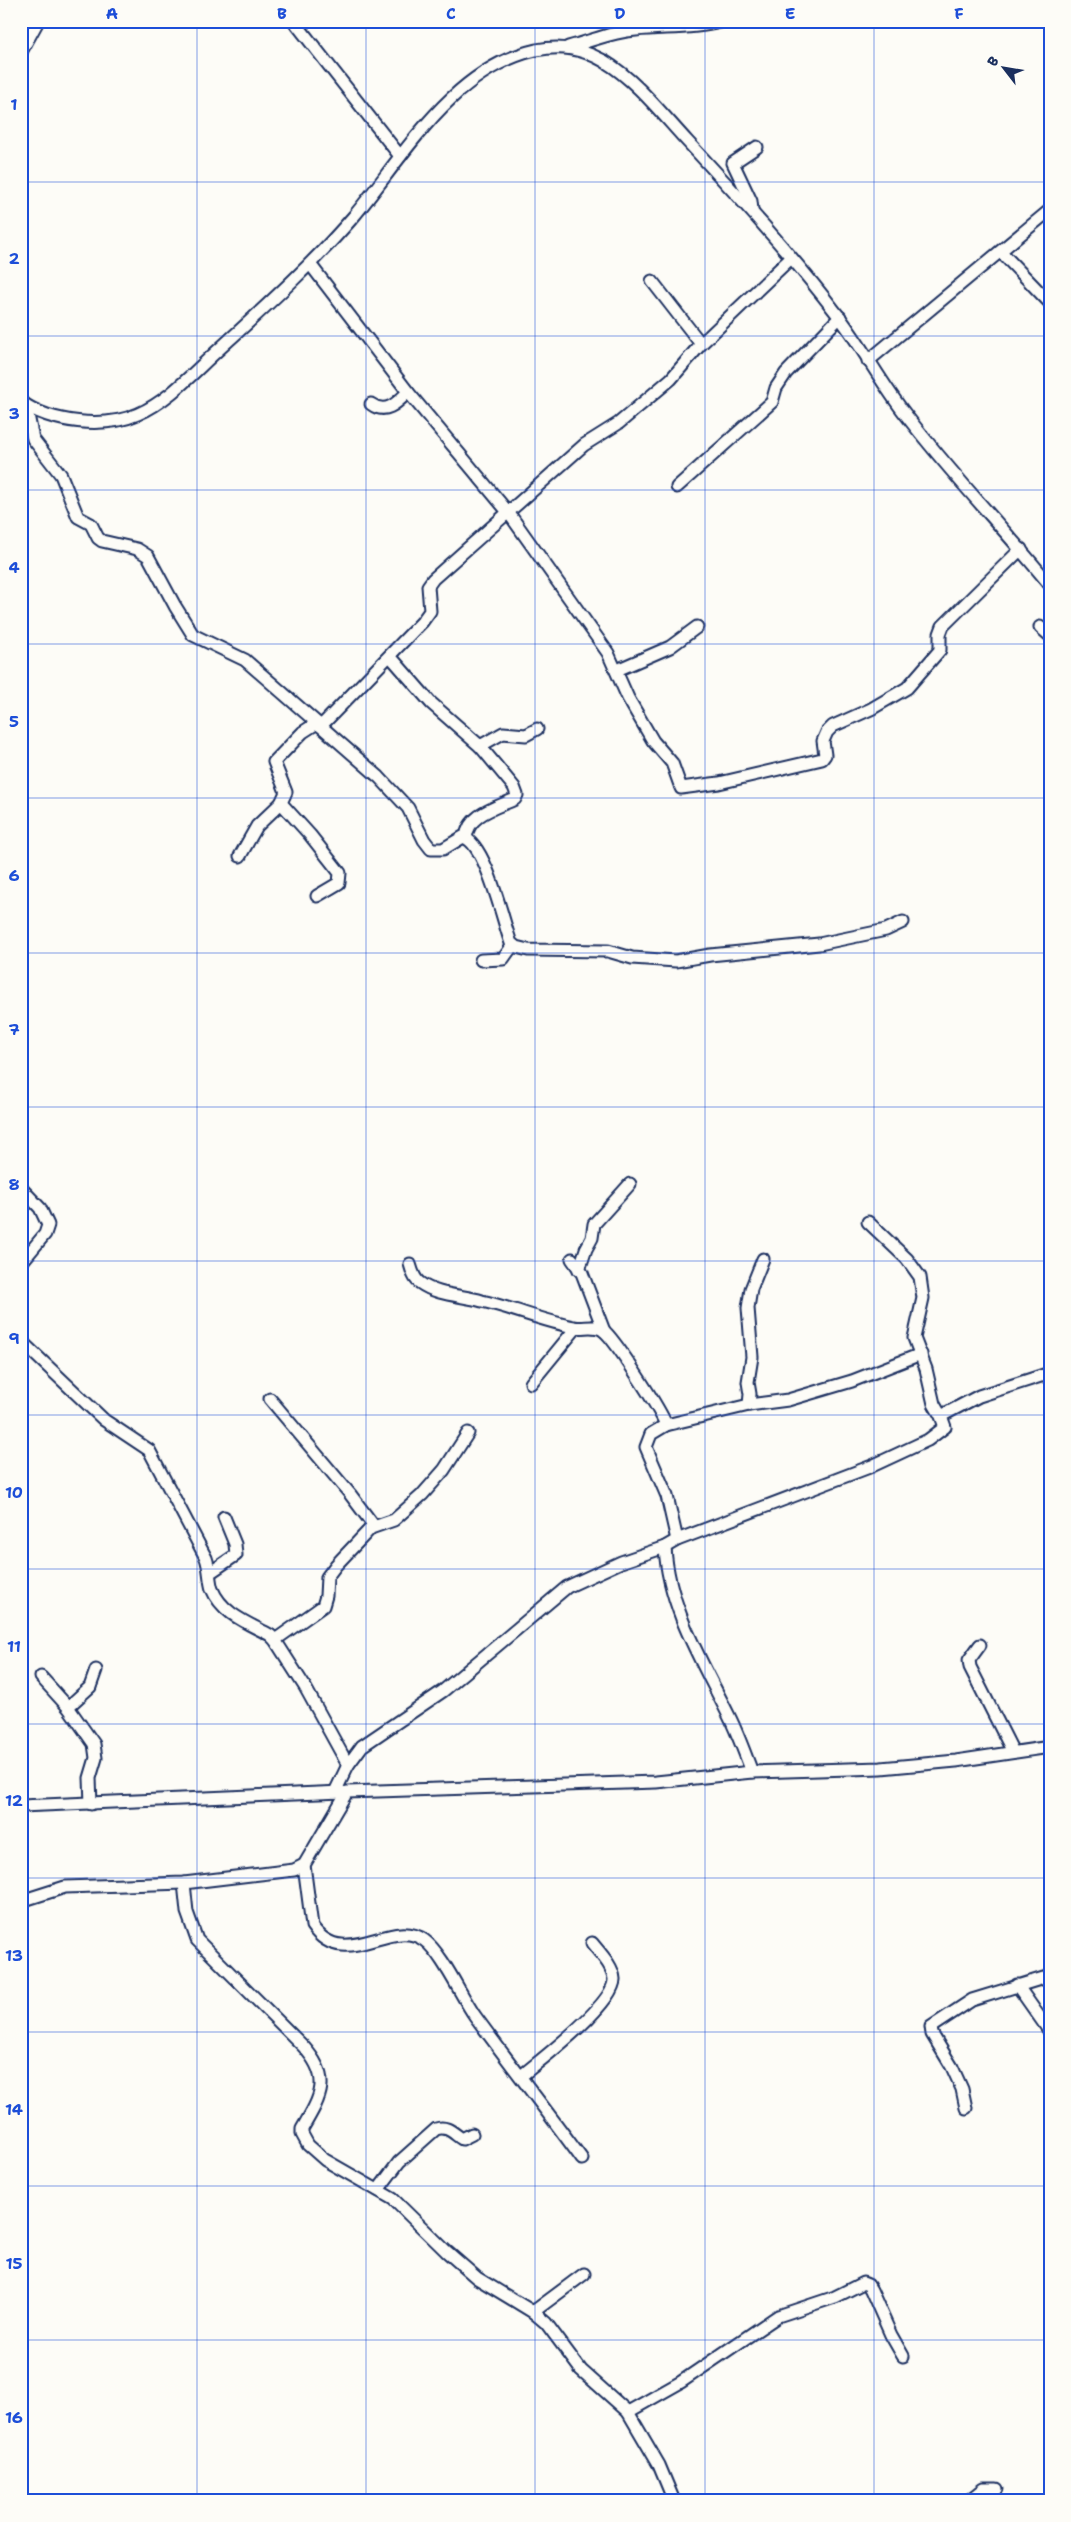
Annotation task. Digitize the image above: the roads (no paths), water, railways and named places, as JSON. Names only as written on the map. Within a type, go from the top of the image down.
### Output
[{"type":"street","points":[[21,52],[38,21]]},
{"type":"street","points":[[294,21],[400,156]]},
{"type":"street","points":[[568,47],[633,25],[694,28],[724,21]]},
{"type":"street","points":[[24,403],[61,420],[85,422],[127,418],[141,413],[167,397],[310,264],[353,217],[400,156],[444,105],[482,74],[505,61],[532,51],[556,46],[568,47],[607,63],[635,86],[752,211],[840,317],[903,412],[933,450],[1021,549],[1050,585]]},
{"type":"street","points":[[752,211],[751,201],[733,163],[757,147]]},
{"type":"street","points":[[868,361],[1050,210]]},
{"type":"street","points":[[1001,252],[1050,303]]},
{"type":"street","points":[[240,856],[257,826],[281,803],[286,792],[274,766],[276,759],[303,732],[319,724],[390,656],[430,611],[429,583],[584,445],[618,423],[672,379],[701,344],[791,258]]},
{"type":"street","points":[[310,264],[408,392],[508,512],[608,653],[628,698],[653,741],[672,763],[681,788],[719,783],[820,760],[826,755],[823,741],[827,732],[833,726],[871,709],[907,688],[940,650],[940,634],[943,626],[1021,549]]},
{"type":"street","points":[[652,281],[701,344]]},
{"type":"street","points":[[677,487],[772,402],[776,388],[786,373],[840,317]]},
{"type":"street","points":[[371,404],[377,408],[388,408],[394,406],[408,392]]},
{"type":"street","points":[[24,403],[33,439],[61,475],[68,488],[74,512],[81,520],[94,526],[98,538],[137,549],[148,556],[193,635],[245,660],[401,797],[431,849],[443,849],[460,838],[466,838],[472,842],[485,866],[513,945]]},
{"type":"street","points":[[617,670],[670,647],[697,626]]},
{"type":"street","points":[[1040,627],[1050,636]]},
{"type":"street","points":[[390,656],[431,703],[480,746],[514,787],[517,795],[515,799],[472,820],[467,830],[466,838]]},
{"type":"street","points":[[480,746],[503,733],[526,735],[537,729]]},
{"type":"street","points":[[281,803],[310,835],[340,873],[338,883],[317,896]]},
{"type":"street","points":[[513,945],[528,950],[608,951],[632,958],[676,961],[710,955],[819,944],[886,930],[903,922]]},
{"type":"street","points":[[481,960],[503,959],[513,945]]},
{"type":"street","points":[[580,1270],[586,1249],[592,1238],[594,1224],[630,1184]]},
{"type":"street","points":[[21,1188],[40,1208],[48,1225],[45,1234],[21,1262]]},
{"type":"street","points":[[335,1792],[348,1765],[362,1746],[443,1691],[567,1587],[621,1562],[665,1547],[677,1540],[802,1493],[912,1448],[928,1440],[944,1427],[941,1416],[934,1404],[914,1338],[924,1298],[920,1277],[907,1259],[868,1222]]},
{"type":"street","points":[[572,1259],[580,1270],[604,1331],[626,1360],[658,1409],[666,1426]]},
{"type":"street","points":[[748,1405],[750,1394],[748,1382],[752,1357],[748,1308],[751,1289],[763,1259]]},
{"type":"street","points":[[410,1264],[414,1276],[419,1282],[431,1289],[483,1301],[576,1328],[595,1327],[604,1331]]},
{"type":"street","points":[[531,1383],[576,1328]]},
{"type":"street","points":[[21,1341],[104,1420],[149,1450],[211,1572],[212,1590],[222,1606],[270,1634],[275,1640],[305,1687],[348,1765]]},
{"type":"street","points":[[677,1540],[667,1496],[646,1447],[651,1434],[666,1426],[748,1405],[788,1400],[827,1389],[920,1354]]},
{"type":"street","points":[[941,1416],[979,1396],[1050,1373]]},
{"type":"street","points":[[270,1400],[350,1494],[374,1526]]},
{"type":"street","points":[[275,1640],[323,1606],[328,1576],[362,1536],[374,1526],[394,1520],[422,1495],[444,1470],[468,1433]]},
{"type":"street","points":[[211,1572],[236,1555],[235,1544],[224,1517]]},
{"type":"street","points":[[665,1547],[667,1569],[684,1620],[730,1718],[752,1772]]},
{"type":"street","points":[[980,1645],[969,1660],[970,1667],[1013,1752]]},
{"type":"street","points":[[68,1707],[90,1687],[96,1670]]},
{"type":"street","points":[[42,1677],[68,1707],[94,1744],[97,1752],[90,1778],[91,1804]]},
{"type":"street","points":[[21,1806],[335,1792],[656,1782],[752,1772],[881,1768],[956,1761],[1050,1747]]},
{"type":"street","points":[[21,1901],[65,1887],[184,1883],[294,1870],[304,1865],[347,1792]]},
{"type":"street","points":[[304,1865],[312,1926],[316,1932],[340,1945],[362,1944],[399,1934],[412,1935],[423,1940],[434,1952],[475,2015],[582,2159]]},
{"type":"street","points":[[184,1883],[187,1912],[197,1940],[303,2046],[318,2065],[321,2084],[315,2105],[302,2128],[304,2139],[325,2160],[378,2190],[400,2205],[446,2251],[477,2278],[533,2312],[546,2323],[581,2370],[628,2412],[659,2465],[674,2501]]},
{"type":"street","points":[[521,2076],[585,2022],[612,1990],[613,1974],[592,1943]]},
{"type":"street","points":[[966,2108],[962,2090],[932,2034],[931,2027],[972,2000],[1050,1976]]},
{"type":"street","points":[[1017,1985],[1050,2032]]},
{"type":"street","points":[[378,2190],[399,2162],[436,2129],[445,2128],[462,2139],[472,2134]]},
{"type":"street","points":[[533,2312],[584,2274]]},
{"type":"street","points":[[628,2412],[681,2382],[778,2316],[835,2298],[863,2283],[868,2285],[871,2290],[891,2336],[903,2356]]},
{"type":"street","points":[[968,2501],[983,2489],[997,2489]]}]
